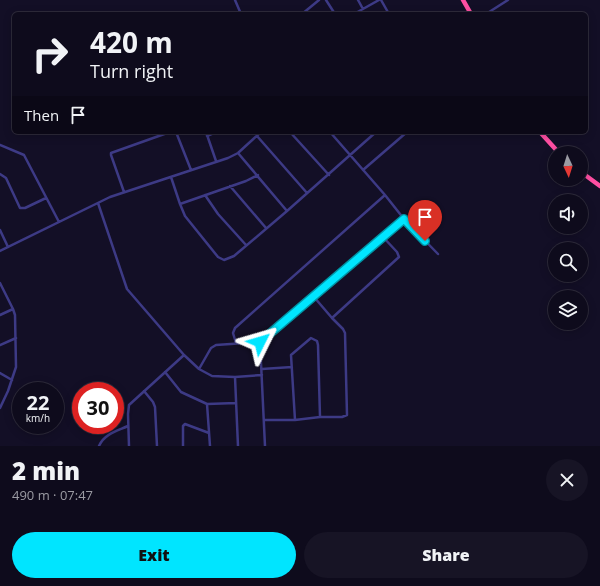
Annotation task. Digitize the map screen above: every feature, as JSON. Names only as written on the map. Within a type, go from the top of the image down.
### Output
[{"type":"highway","points":[[463,0],[470,12]]},
{"type":"highway","points":[[542,134],[553,146]]},
{"type":"highway","points":[[588,177],[600,186]]},
{"type":"street","points":[[235,0],[240,12]]},
{"type":"street","points":[[304,12],[319,0]]},
{"type":"street","points":[[326,0],[334,12]]},
{"type":"street","points":[[358,0],[363,9]]},
{"type":"street","points":[[358,12],[380,0],[388,12]]},
{"type":"street","points":[[501,0],[502,4]]},
{"type":"street","points":[[489,12],[508,0]]},
{"type":"street","points":[[124,192],[111,153],[164,134]]},
{"type":"street","points":[[177,134],[191,170]]},
{"type":"street","points":[[212,134],[207,136],[216,161]]},
{"type":"street","points":[[292,134],[329,175]]},
{"type":"street","points":[[332,134],[404,219],[438,254]]},
{"type":"street","points":[[171,177],[185,216],[218,257],[224,260],[246,245],[287,211],[374,134]]},
{"type":"street","points":[[363,170],[404,134]]},
{"type":"street","points":[[0,251],[98,203],[124,192],[238,153],[257,136],[307,193]]},
{"type":"street","points":[[0,145],[24,155],[59,222]]},
{"type":"street","points":[[238,153],[287,211]]},
{"type":"street","points":[[0,174],[6,178],[20,208],[25,208],[46,198]]},
{"type":"street","points":[[180,204],[258,175]]},
{"type":"street","points":[[230,186],[266,228]]},
{"type":"street","points":[[205,195],[218,214],[246,245]]},
{"type":"street","points":[[236,343],[233,333],[235,328],[385,195]]},
{"type":"street","points":[[98,203],[127,289],[184,355],[199,369],[212,376],[262,375]]},
{"type":"street","points":[[199,369],[211,348],[216,345],[222,343],[260,342],[404,219]]},
{"type":"street","points":[[0,230],[8,246]]},
{"type":"street","points":[[332,318],[399,257],[397,252],[383,237]]},
{"type":"street","points":[[0,284],[13,309],[16,322],[16,367],[12,380],[0,406]]},
{"type":"street","points":[[264,420],[345,417],[348,412],[345,333],[314,297]]},
{"type":"street","points":[[0,315],[13,309]]},
{"type":"street","points":[[0,345],[16,338]]},
{"type":"street","points":[[295,420],[291,355],[311,338],[318,341],[320,417]]},
{"type":"street","points":[[260,342],[265,446]]},
{"type":"street","points":[[129,446],[129,405],[184,355]]},
{"type":"street","points":[[262,368],[292,368]]},
{"type":"street","points":[[165,372],[181,392],[207,404],[236,403]]},
{"type":"street","points":[[0,373],[12,380]]},
{"type":"street","points":[[235,376],[238,446]]},
{"type":"street","points":[[144,391],[155,407],[157,446]]},
{"type":"street","points":[[207,404],[210,446]]},
{"type":"street","points":[[184,446],[183,426],[185,424],[209,433]]},
{"type":"street","points":[[99,446],[105,437],[128,426]]},
{"type":"route","points":[[260,342],[404,219],[425,241]]}]
